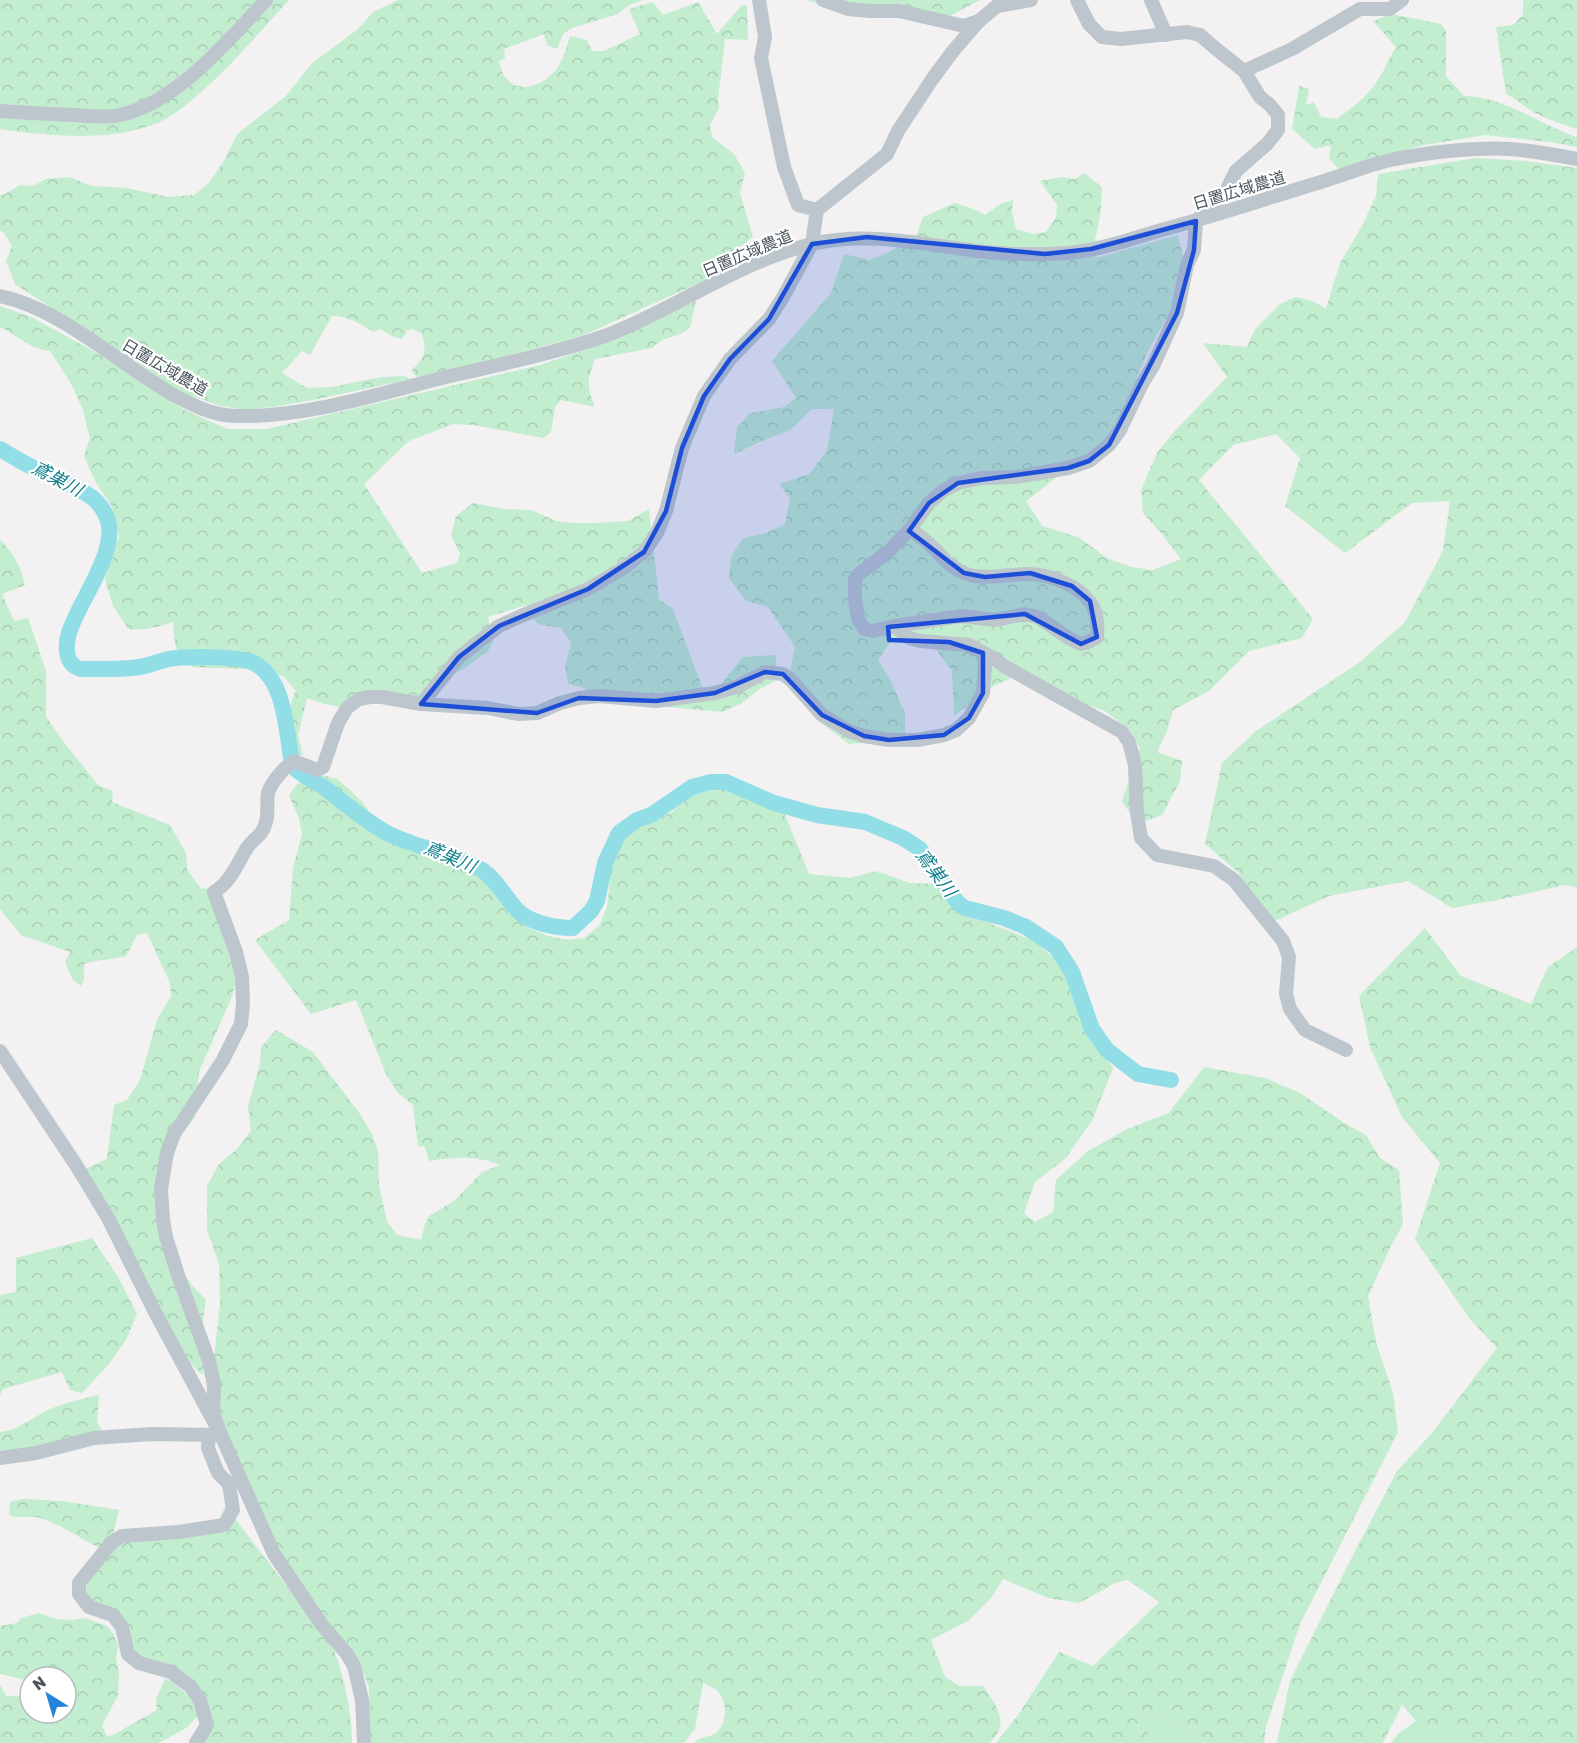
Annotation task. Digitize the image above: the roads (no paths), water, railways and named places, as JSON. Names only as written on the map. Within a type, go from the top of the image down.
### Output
[{"type":"street","points":[[0,111],[97,117],[137,110],[164,96],[202,65],[266,0]]},
{"type":"street","points":[[759,0],[765,37],[761,58],[784,166],[798,205],[817,210]]},
{"type":"street","points":[[823,0],[848,9],[898,11],[964,26],[979,21]]},
{"type":"street","points":[[421,704],[459,657],[499,626],[588,589],[622,569],[644,552],[657,533],[666,512],[682,448],[704,396],[730,359],[769,319],[782,299],[812,244],[817,210],[887,154],[898,131],[933,78],[979,21],[997,6],[1031,0]]},
{"type":"street","points":[[910,529],[927,542],[945,561],[964,573],[985,577],[1030,573],[1059,579],[1072,586],[1090,601],[1098,626],[1097,637],[1081,645],[1038,617],[1025,614],[995,620],[961,616],[895,626],[872,632],[864,629],[858,619],[855,579],[889,552],[929,503],[944,490],[958,483],[981,478],[1016,477],[1068,468],[1089,461],[1108,445],[1120,430],[1177,313],[1187,265],[1194,250],[1196,221],[1226,190],[1236,171],[1267,144],[1278,130],[1278,115],[1260,97],[1244,71],[1200,35],[1186,32],[1121,39],[1102,37],[1089,24],[1077,0]]},
{"type":"street","points":[[1151,0],[1166,35]]},
{"type":"street","points":[[1244,71],[1292,50],[1360,9],[1390,9],[1402,0]]},
{"type":"street","name":"日置広域農道","points":[[0,296],[11,298],[72,327],[157,385],[198,407],[228,416],[272,415],[312,409],[596,339],[620,330],[755,264],[812,244],[867,237],[982,252],[1045,254],[1074,252],[1196,221],[1391,160],[1468,150],[1512,149],[1577,159]]},
{"type":"street","points":[[895,626],[909,638],[920,641],[969,645],[1122,732],[1129,742],[1135,765],[1137,813],[1141,838],[1157,855],[1198,861],[1214,866],[1234,880],[1283,941],[1289,957],[1286,994],[1290,1009],[1305,1029],[1347,1050]]},
{"type":"street","points":[[196,1743],[207,1725],[200,1700],[190,1686],[171,1672],[139,1664],[128,1654],[122,1627],[113,1615],[89,1607],[79,1594],[79,1583],[112,1542],[122,1536],[179,1532],[224,1525],[233,1510],[229,1484],[218,1473],[208,1448],[215,1435],[214,1385],[209,1361],[166,1237],[161,1189],[167,1153],[174,1134],[223,1060],[240,1024],[243,1003],[242,977],[236,952],[214,892],[220,889],[236,869],[249,845],[261,834],[267,820],[268,792],[285,767],[294,761],[317,770],[323,768],[338,723],[347,708],[359,699],[382,697],[421,704],[488,708],[518,714],[537,713],[579,698],[600,696],[656,701],[715,693],[737,687],[765,672],[783,674],[822,715],[849,731],[889,740],[918,740],[956,730],[969,718],[983,693],[984,653]]},
{"type":"street","points":[[0,1052],[76,1165],[108,1218],[274,1554],[322,1625],[347,1654],[354,1666],[362,1700],[364,1743]]},
{"type":"street","points":[[0,1458],[36,1453],[94,1438],[152,1434],[215,1435]]},
{"type":"waterway","name":"鳶巣川","points":[[0,449],[87,494],[98,503],[107,518],[108,545],[68,638],[67,654],[75,667],[124,669],[169,659],[200,657],[237,659],[254,663],[270,678],[280,698],[291,757],[296,769],[364,819],[389,834],[459,859],[482,870],[497,884],[518,911],[529,919],[551,926],[573,928],[591,911],[597,901],[605,863],[619,833],[637,820],[651,815],[692,787],[711,782],[726,782],[774,803],[817,815],[865,822],[903,838],[920,849],[958,903],[965,908],[1004,918],[1026,927],[1056,947],[1072,972],[1092,1029],[1107,1050],[1138,1074],[1171,1080]]}]
